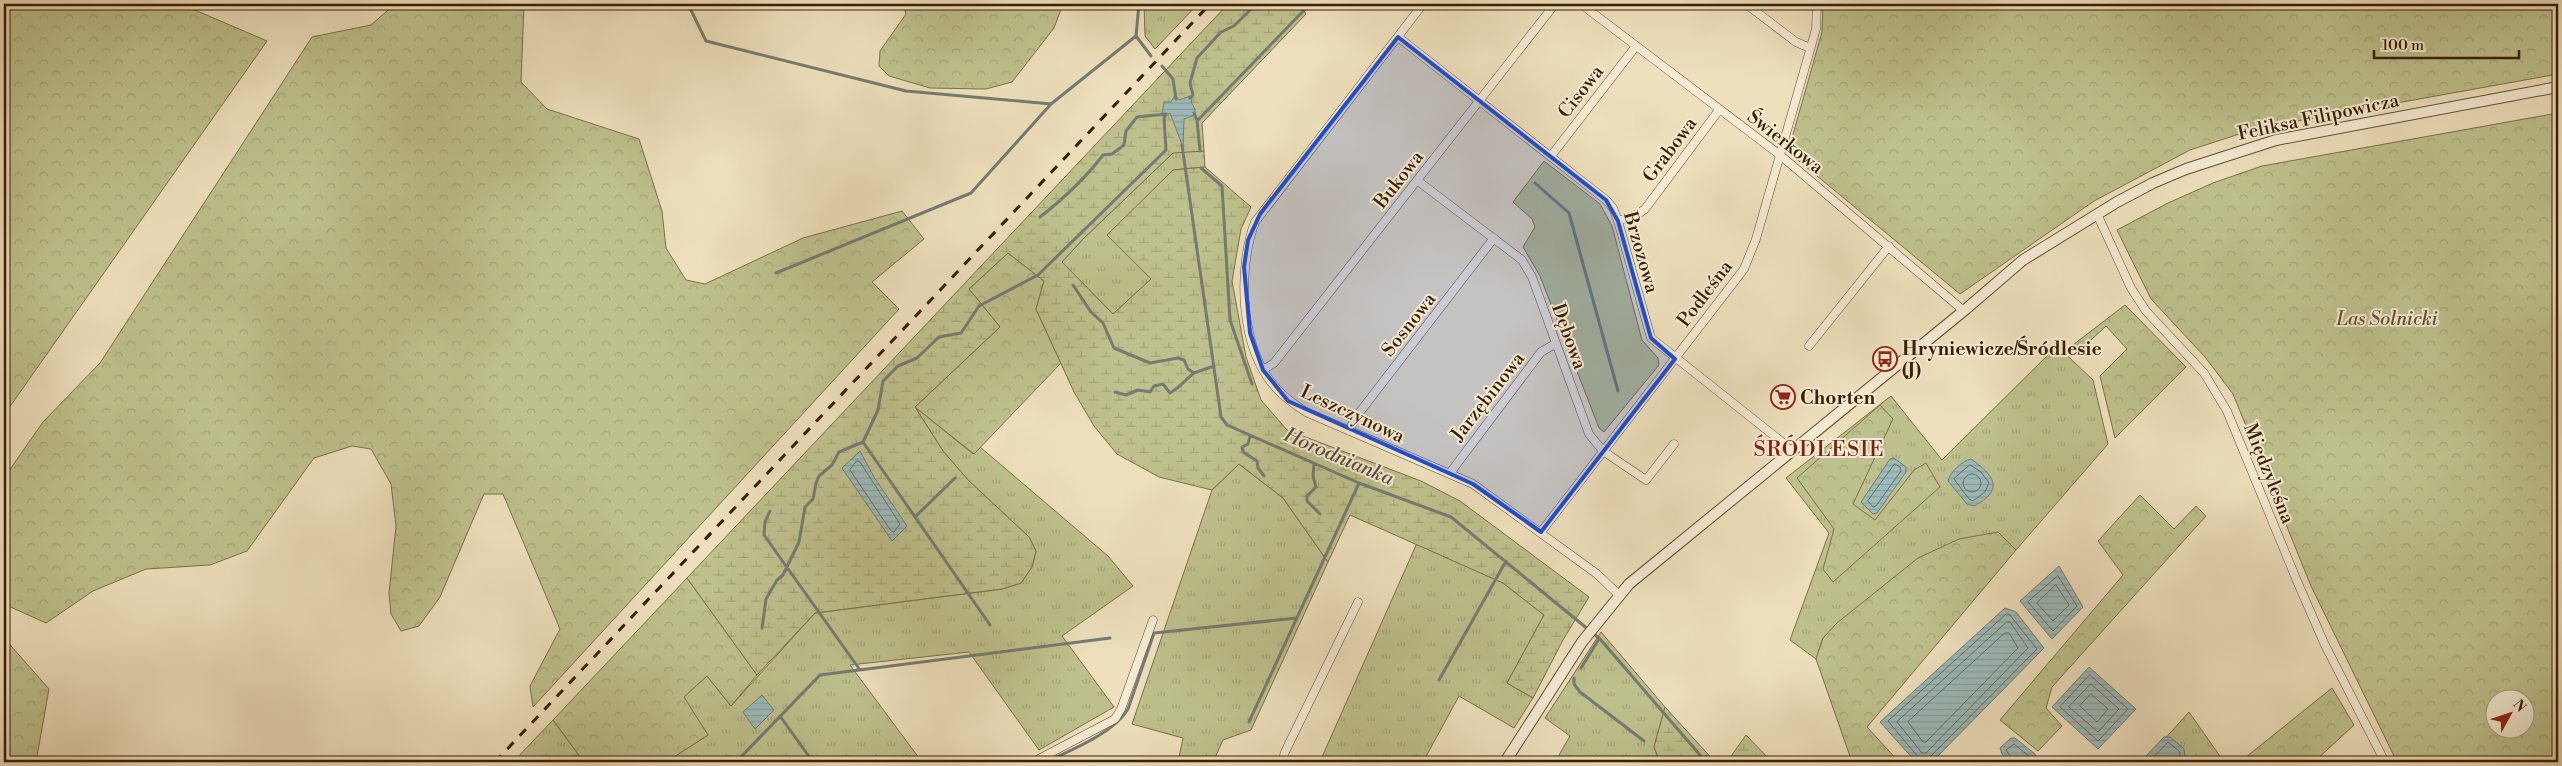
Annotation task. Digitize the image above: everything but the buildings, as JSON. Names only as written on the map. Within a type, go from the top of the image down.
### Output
[{"type":"street","name":"Leszczynowa","points":[[1423,4],[1255,222],[1248,240],[1244,267],[1244,288],[1250,333],[1263,370],[1274,387],[1288,401],[1306,412],[1473,484],[1597,574],[1619,594]]},
{"type":"street","name":"Bukowa","points":[[1263,370],[1274,363],[1555,4]]},
{"type":"street","name":"Świerkowa","points":[[1581,4],[1780,155],[1964,311]]},
{"type":"street","points":[[1746,4],[1796,42],[1810,48]]},
{"type":"street","name":"Podleśna","points":[[1541,532],[1744,270],[1756,239],[1816,29],[1817,4]]},
{"type":"street","name":"Brzozowa","points":[[1398,36],[1606,200],[1613,208],[1618,221],[1651,338],[1675,359],[1782,442],[1791,452]]},
{"type":"street","name":"Cisowa","points":[[1551,156],[1636,46]]},
{"type":"street","name":"Feliksa Filipowicza","points":[[1505,762],[1582,642],[1619,594],[1964,311],[2023,260],[2096,214],[2161,179],[2276,140],[2558,87]]},
{"type":"street","name":"Grabowa","points":[[1618,221],[1638,214],[1645,208],[1719,110]]},
{"type":"street","name":"Dębowa","points":[[1418,181],[1522,260],[1532,277],[1589,434],[1604,451],[1646,480],[1674,444]]},
{"type":"street","name":"Międzyleśna","points":[[2096,214],[2131,288],[2146,310],[2204,373],[2227,411],[2297,581],[2329,651],[2385,762]]},
{"type":"street","name":"Sosnowa","points":[[1349,431],[1356,418],[1494,238]]},
{"type":"street","points":[[1809,346],[1889,246]]},
{"type":"street","name":"Jarzębinowa","points":[[1450,474],[1542,352],[1555,344]]},
{"type":"street","points":[[1282,762],[1285,752],[1358,602]]},
{"type":"street","points":[[1034,762],[1115,719],[1121,709],[1153,620]]},
{"type":"highlighted area","points":[[1398,37],[1606,200],[1618,221],[1651,338],[1675,359],[1541,532],[1473,484],[1288,401],[1263,370],[1250,333],[1244,267],[1248,240],[1260,214]]},
{"type":"green space","points":[[4,4],[181,4],[267,41],[4,415]]},
{"type":"green space","points":[[395,4],[524,4],[521,82],[547,109],[639,139],[662,211],[666,248],[686,280],[705,284],[803,238],[902,211],[924,239],[872,282],[899,309],[533,707],[530,686],[560,629],[503,494],[484,494],[440,597],[419,626],[401,631],[391,614],[389,593],[396,526],[391,484],[371,449],[352,446],[314,458],[247,551],[210,565],[146,569],[93,591],[46,623],[4,604],[4,478],[43,422],[100,363],[312,37],[371,25]]},
{"type":"green space","points":[[903,4],[1063,4],[1054,28],[1012,82],[986,89],[930,88],[889,76],[879,66],[880,51],[906,14]]},
{"type":"green space","points":[[1144,4],[1198,4],[1155,49],[1145,36]]},
{"type":"green space","points":[[1228,4],[1300,4],[1306,14],[1202,123],[1204,151],[1173,153],[1083,239],[1062,262],[1113,314],[1151,279],[1107,235],[1173,170],[1205,167],[1251,207],[1241,229],[1232,281],[1246,357],[1261,400],[1287,430],[1421,481],[1460,501],[1589,597],[1563,640],[1533,698],[1507,683],[1544,615],[1503,583],[1350,515],[1328,562],[1283,498],[1239,464],[1212,490],[1159,477],[1117,454],[1094,426],[1074,392],[1036,309],[1044,281],[1008,253],[969,289],[1000,327],[915,407],[943,451],[968,480],[1029,537],[1036,551],[1032,567],[1021,583],[1002,589],[815,613],[757,675],[687,578]]},
{"type":"green space","points":[[1823,4],[2558,4],[2558,74],[2258,128],[2190,150],[2094,201],[1960,294],[1788,152],[1822,32]]},
{"type":"green space","name":"Las Solnicki","points":[[2558,113],[2558,762],[2397,762],[2311,586],[2233,394],[2205,357],[2151,299],[2117,230],[2168,203],[2213,183],[2262,166]]},
{"type":"green space","points":[[1204,151],[1205,167],[1173,170],[1108,235],[1151,279],[1113,314],[1062,262],[1083,239],[1174,152]]},
{"type":"green space","points":[[1544,161],[1600,204],[1612,226],[1642,340],[1658,358],[1659,365],[1604,432],[1599,428],[1540,276],[1523,247],[1535,227],[1532,219],[1513,202]]},
{"type":"green space","points":[[1008,253],[1044,281],[1036,309],[1061,363],[974,454],[915,407],[1000,327],[969,289]]},
{"type":"green space","points":[[2125,305],[2186,367],[2115,438],[2100,376],[2127,349],[2106,326],[2077,353],[2069,348]]},
{"type":"green space","points":[[2057,346],[2093,380],[2108,444],[2016,550],[1998,532],[1823,638],[1816,659],[1790,640],[1829,533],[1786,478],[1891,396],[1942,460]]},
{"type":"green space","points":[[1880,405],[1893,419],[1853,504],[1875,520],[1914,470],[1926,463],[1940,487],[1833,582],[1823,569],[1834,529],[1797,478]]},
{"type":"green space","points":[[915,407],[973,454],[980,447],[1108,556],[1133,586],[1062,636],[1114,707],[1039,750],[969,652],[850,665],[922,762],[666,762],[708,735],[683,697],[707,676],[731,706],[815,613],[1002,589],[1021,583],[1032,567],[1036,551],[1029,537],[968,480],[943,451]]},
{"type":"green space","points":[[1239,464],[1283,498],[1328,562],[1251,730],[1223,740],[1213,762],[1178,762],[1183,738],[1132,724],[1212,490]]},
{"type":"green space","points":[[2140,495],[2174,529],[2196,506],[2206,516],[2052,687],[2046,708],[2062,726],[2038,751],[2000,720],[2123,575],[2098,541]]},
{"type":"green space","points":[[1998,532],[2016,550],[1867,727],[1899,762],[1852,762],[1816,659],[1823,638],[1837,623],[1918,558],[1959,539]]},
{"type":"green space","points":[[1417,543],[1503,583],[1544,615],[1507,683],[1533,698],[1514,728],[1459,696],[1423,762],[1345,762],[1322,757]]},
{"type":"green space","points":[[687,578],[757,675],[731,706],[707,676],[684,697],[708,735],[666,762],[584,762],[553,720]]},
{"type":"green space","points":[[1601,632],[1665,707],[1654,747],[1660,762],[1555,762],[1570,736],[1545,718]]},
{"type":"green space","points":[[4,638],[49,689],[36,762],[4,762]]},
{"type":"green space","points":[[2332,688],[2354,725],[2314,762],[2250,762],[2246,757]]},
{"type":"green space","points":[[1665,707],[1715,762],[1660,762],[1654,747]]},
{"type":"green space","points":[[2189,712],[2224,762],[2144,762]]},
{"type":"green space","points":[[553,720],[584,762],[513,762]]},
{"type":"green space","points":[[1746,735],[1772,762],[1727,762]]},
{"type":"water","points":[[1175,95],[1179,100],[1193,95],[1191,102],[1195,109],[1195,115],[1184,119],[1183,147],[1170,113],[1164,118],[1162,114],[1164,102],[1171,102]]},
{"type":"water","points":[[860,451],[874,477],[907,526],[892,541],[842,468]]},
{"type":"water","points":[[1894,458],[1906,467],[1906,472],[1877,513],[1873,514],[1861,502],[1890,459]]},
{"type":"water","points":[[1971,459],[1986,471],[1993,482],[1990,494],[1974,506],[1967,504],[1948,481],[1957,467]]},
{"type":"water","points":[[2059,566],[2083,607],[2052,639],[2020,601]]},
{"type":"water","points":[[2005,608],[2016,612],[2044,648],[1932,762],[1916,762],[1880,722]]},
{"type":"water","points":[[2089,667],[2136,709],[2098,749],[2052,707]]},
{"type":"water","points":[[762,695],[774,710],[755,729],[743,712]]},
{"type":"water","points":[[2164,737],[2170,737],[2184,749],[2185,758],[2183,762],[2145,762],[2145,757]]},
{"type":"water","points":[[2011,738],[2015,738],[2035,754],[2037,759],[2035,762],[2011,762],[2002,754],[2000,748]]},
{"type":"waterway","points":[[688,4],[706,41],[906,91],[1051,104],[1136,36]]},
{"type":"waterway","name":"Horodnianka","points":[[1139,4],[1136,36],[1151,56]]},
{"type":"waterway","points":[[1190,98],[1193,95],[1190,83],[1197,58],[1221,32],[1234,26],[1256,4]]},
{"type":"waterway","points":[[1198,120],[1310,4]]},
{"type":"waterway","name":"Horodnianka","points":[[1162,66],[1173,79],[1176,99]]},
{"type":"waterway","points":[[776,273],[971,193],[1051,104]]},
{"type":"waterway","points":[[1194,113],[1197,120],[1200,151]]},
{"type":"waterway","points":[[1040,217],[1073,188],[1103,155],[1112,154],[1124,145],[1126,131],[1137,117],[1166,114]]},
{"type":"waterway","points":[[762,628],[766,599],[777,580],[783,575],[799,542],[805,507],[813,499],[819,476],[832,465],[839,452],[863,442],[878,410],[883,381],[898,366],[917,358],[939,337],[961,333],[979,306],[1038,275],[1166,150],[1164,118],[1166,114]]},
{"type":"waterway","name":"Horodnianka","points":[[1182,145],[1221,417],[1227,425],[1359,483],[1451,517],[1600,639],[1706,762]]},
{"type":"waterway","points":[[1201,168],[1222,186],[1230,320],[1252,384]]},
{"type":"waterway","points":[[1535,183],[1569,213],[1618,391]]},
{"type":"waterway","points":[[1073,285],[1091,312],[1103,323],[1114,348],[1150,363],[1178,358],[1184,360],[1188,369],[1194,373],[1214,366]]},
{"type":"waterway","points":[[1115,392],[1126,395],[1138,390],[1150,392],[1154,386],[1163,384],[1170,393],[1194,373]]},
{"type":"waterway","points":[[1250,436],[1248,444],[1242,447],[1243,452],[1257,461],[1258,468],[1264,476]]},
{"type":"waterway","points":[[863,442],[990,625]]},
{"type":"waterway","points":[[1314,464],[1313,476],[1316,487],[1307,496],[1307,501],[1320,514]]},
{"type":"waterway","points":[[915,517],[955,478]]},
{"type":"waterway","points":[[1249,722],[1359,483]]},
{"type":"waterway","points":[[770,511],[765,522],[764,535],[860,670]]},
{"type":"waterway","points":[[1439,680],[1506,561]]},
{"type":"waterway","points":[[1046,762],[1091,740],[1113,726],[1121,718],[1128,709],[1154,633],[1297,618]]},
{"type":"waterway","points":[[736,762],[820,675],[1110,638]]},
{"type":"waterway","points":[[1581,668],[1599,639]]},
{"type":"waterway","points":[[1574,678],[1574,684],[1580,692],[1644,741]]},
{"type":"waterway","points":[[780,716],[813,762]]},
{"type":"railway","points":[[495,762],[1210,4]]},
{"type":"place","name":"Hryniewicze/Śródlesie (J)","points":[[1885,359]]},
{"type":"place","name":"Chorten","points":[[1783,397]]},
{"type":"district","name":"ŚRÓDLESIE","points":[[1819,449]]}]
